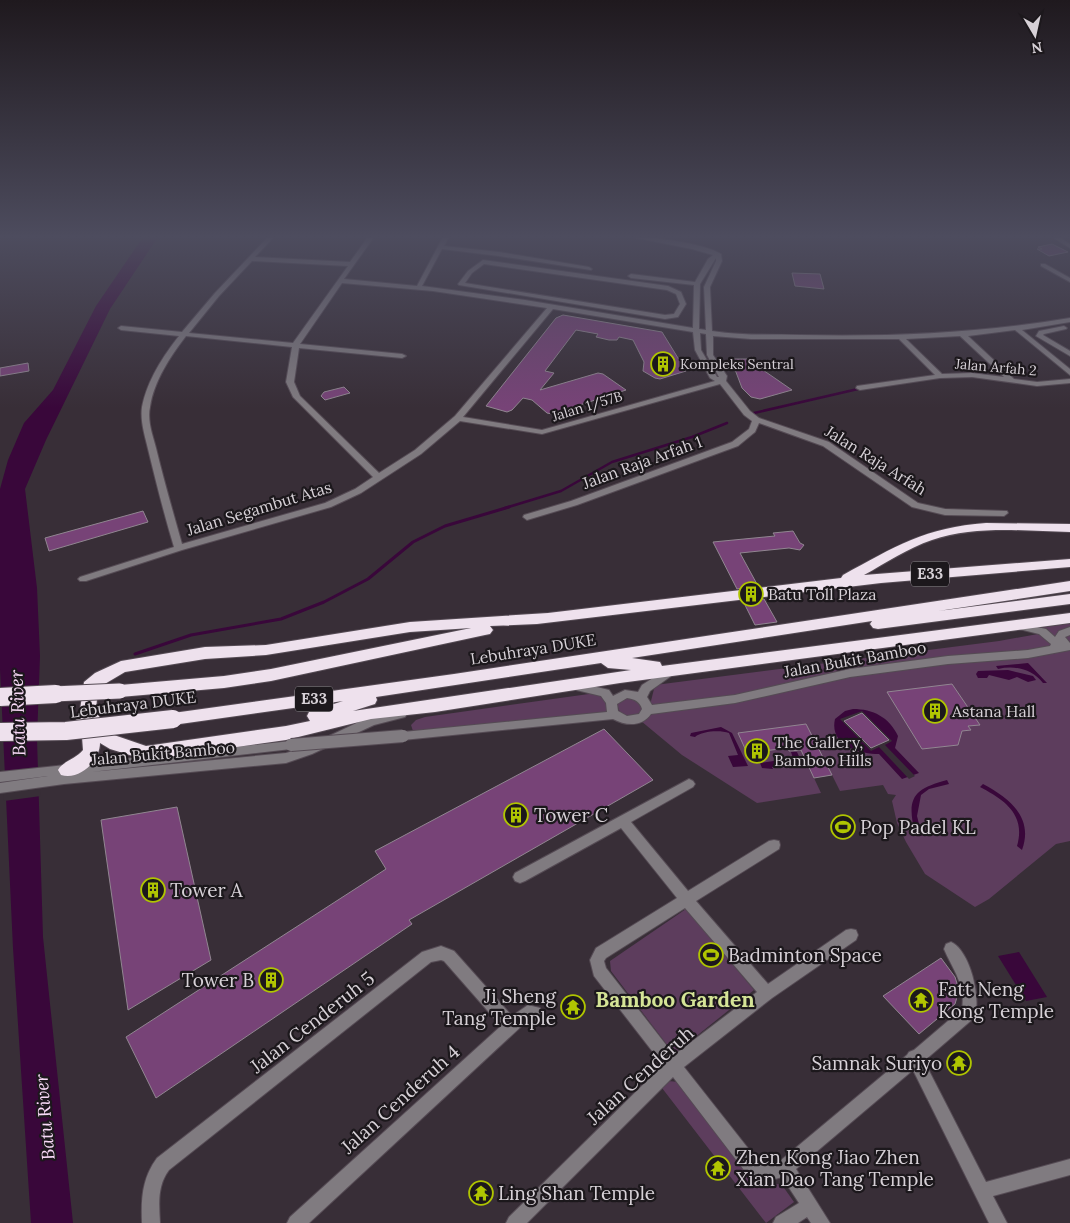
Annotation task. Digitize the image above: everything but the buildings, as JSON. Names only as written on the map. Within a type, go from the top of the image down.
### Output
[{"type":"highway","points":[[840,582],[924,538],[942,532],[976,528],[1070,528]]},
{"type":"highway","name":"Lebuhraya DUKE","points":[[0,697],[120,691],[271,674],[546,617],[840,582],[1070,563]]},
{"type":"highway","name":"Lebuhraya DUKE","points":[[0,732],[66,731],[173,719],[454,680],[1070,586]]},
{"type":"highway","points":[[727,638],[905,622],[1070,600]]},
{"type":"highway","points":[[819,650],[1034,605]]},
{"type":"highway","points":[[66,774],[85,762],[91,754],[92,737],[81,713],[84,694],[101,676],[121,667],[220,651],[266,650],[410,627],[546,617]]},
{"type":"highway","points":[[90,686],[88,710],[91,720],[108,740],[124,748],[146,753],[286,733],[371,713],[435,706],[673,669],[1070,618]]},
{"type":"highway","points":[[567,662],[640,664],[673,669]]},
{"type":"highway","points":[[108,740],[119,745],[144,748],[219,739],[269,730],[352,705],[454,680]]},
{"type":"street","points":[[179,548],[162,496],[149,437],[146,409],[152,387],[183,335],[220,294]]},
{"type":"street","points":[[331,294],[296,344],[290,382],[292,390],[379,478]]},
{"type":"street","points":[[470,294],[709,333],[850,339],[901,338],[1016,328],[1058,322],[1069,325]]},
{"type":"street","points":[[520,294],[671,318],[676,316],[683,304],[680,294]]},
{"type":"street","name":"Jalan Raja Arfah","points":[[697,294],[696,330],[701,356],[714,378],[722,381],[745,411],[756,420],[826,444],[915,505],[945,512],[1004,513]]},
{"type":"street","name":"Jalan Raja Arfah","points":[[707,294],[710,355],[723,376],[722,381]]},
{"type":"street","points":[[540,305],[545,298]]},
{"type":"street","points":[[589,313],[594,306]]},
{"type":"street","name":"Jalan Segambut Atas","points":[[83,579],[179,548],[328,505],[358,491],[418,452],[458,418],[550,307]]},
{"type":"street","points":[[1069,325],[1039,334],[1070,354]]},
{"type":"street","points":[[121,328],[402,356]]},
{"type":"street","points":[[1016,328],[1070,373]]},
{"type":"street","points":[[961,333],[1012,380]]},
{"type":"street","points":[[901,338],[940,376]]},
{"type":"street","name":"Jalan Arfah 2","points":[[860,388],[940,376],[972,375],[1037,384],[1070,381]]},
{"type":"street","name":"Jalan 1/57B","points":[[458,418],[542,432],[722,381]]},
{"type":"street","name":"Jalan Raja Arfah 1","points":[[527,517],[574,503],[735,444],[752,430],[756,420]]},
{"type":"street","points":[[1015,626],[1042,631],[1064,647]]},
{"type":"street","points":[[1064,647],[1061,635],[1070,631]]},
{"type":"street","name":"Jalan Bukit Bamboo","points":[[648,710],[735,699],[850,673],[948,660],[1000,657],[1064,647]]},
{"type":"street","points":[[641,698],[646,688],[673,669]]},
{"type":"street","points":[[561,686],[595,689],[605,693],[612,702],[611,707],[616,715],[626,721],[643,718],[648,710],[645,701],[641,698],[625,694],[612,702]]},
{"type":"street","name":"Jalan Bukit Bamboo","points":[[0,777],[286,758],[308,751],[371,722],[435,706]]},
{"type":"street","name":"Jalan Bukit Bamboo","points":[[0,788],[66,774],[291,745],[616,715]]},
{"type":"street","points":[[520,877],[689,784]]},
{"type":"street","points":[[623,821],[686,899],[767,993]]},
{"type":"street","points":[[774,845],[601,953],[597,960],[600,971],[754,1168],[772,1172],[784,1167],[969,1013],[971,998],[967,981],[951,949]]},
{"type":"street","name":"Jalan Cenderuh","points":[[515,1223],[674,1065],[767,993],[851,934]]},
{"type":"street","name":"Jalan Cenderuh 5","points":[[151,1223],[150,1203],[153,1181],[163,1164],[427,957],[441,953],[449,956],[511,1026]]},
{"type":"street","name":"Jalan Cenderuh 4","points":[[296,1223],[511,1026],[528,1012],[535,1013]]},
{"type":"street","points":[[914,1057],[998,1223]]},
{"type":"street","points":[[784,1167],[821,1223]]},
{"type":"street","points":[[982,1191],[1070,1167]]},
{"type":"street","points":[[782,1223],[810,1206]]},
{"type":"shaded area","points":[[1070,623],[1070,628],[1057,631],[1070,630],[1070,841],[1056,844],[989,899],[975,907],[925,874],[897,823],[892,801],[896,795],[888,794],[883,785],[840,791],[832,775],[814,778],[821,793],[757,803],[682,755],[641,721],[649,709],[655,685],[999,641],[1049,632],[1035,627]]},
{"type":"shaded area","points":[[596,693],[606,701],[610,714],[422,735],[413,731],[411,725],[416,720],[425,717]]},
{"type":"shaded area","points":[[626,698],[634,699],[638,702],[642,709],[639,714],[627,717],[620,713],[617,704]]},
{"type":"shaded area","points":[[686,909],[754,990],[674,1054],[611,971],[610,961]]},
{"type":"shaded area","points":[[668,1081],[679,1082],[751,1175],[757,1180],[782,1185],[794,1202],[766,1223],[662,1088]]},
{"type":"water","name":"Batu River","points":[[104,294],[120,294],[110,309],[46,440],[25,489],[37,588],[40,656],[37,739],[43,937],[73,1223],[31,1223],[13,948],[0,669],[0,489],[8,460],[24,423],[53,390],[96,306]]},
{"type":"water","points":[[1028,663],[1047,683],[1043,683],[1034,674],[1023,669],[998,669],[996,666]]},
{"type":"water","points":[[1008,670],[1033,676],[1036,680],[1028,682],[1017,677],[1009,680],[989,675],[987,678],[978,678],[976,674],[978,671]]},
{"type":"water","points":[[853,709],[874,713],[885,719],[898,736],[895,748],[919,773],[902,779],[879,754],[855,750],[841,742],[834,728],[835,719],[845,711]]},
{"type":"water","points":[[721,727],[732,733],[748,766],[733,767],[728,756],[738,755],[729,733],[711,732],[702,733],[695,737],[690,736],[691,733]]},
{"type":"water","points":[[791,752],[797,752],[802,763],[772,767],[773,769],[762,768],[760,763],[793,758]]},
{"type":"water","points":[[947,780],[949,784],[929,789],[921,795],[917,816],[922,836],[915,833],[912,821],[912,803],[915,796],[927,787]]},
{"type":"water","points":[[983,784],[1010,802],[1022,818],[1025,838],[1022,850],[1017,846],[1019,826],[1016,817],[998,797],[980,787]]},
{"type":"water","points":[[1019,952],[1047,997],[1026,1001],[998,956]]},
{"type":"pier","points":[[862,711],[892,741],[885,745],[915,776],[909,779],[879,747],[871,751],[840,719]]},
{"type":"pier","points":[[40,770],[41,796],[4,801],[3,774]]},
{"type":"waterway","points":[[754,413],[858,389]]},
{"type":"waterway","points":[[505,508],[561,491],[612,462],[692,437],[727,423]]},
{"type":"waterway","points":[[135,654],[191,635],[281,619],[324,602],[368,579],[413,542],[445,526],[509,507]]},
{"type":"place","name":"Kompleks Sentral","points":[[663,364]]},
{"type":"place","name":"Batu Toll Plaza","points":[[751,594]]},
{"type":"place","name":"Astana Hall","points":[[935,711]]},
{"type":"place","name":"The Gallery, Bamboo Hills","points":[[757,751]]},
{"type":"place","name":"Tower C","points":[[516,815]]},
{"type":"place","name":"Pop Padel KL","points":[[843,827]]},
{"type":"place","name":"Tower A","points":[[153,890]]},
{"type":"place","name":"Badminton Space","points":[[711,955]]},
{"type":"place","name":"Tower B","points":[[271,980]]},
{"type":"place","name":"Fatt Neng Kong Temple","points":[[921,1000]]},
{"type":"place","name":"Ji Sheng Tang Temple","points":[[573,1007]]},
{"type":"place","name":"Samnak Suriyo","points":[[959,1063]]},
{"type":"place","name":"Zhen Kong Jiao Zhen Xian Dao Tang Temple","points":[[718,1168]]},
{"type":"place","name":"Ling Shan Temple","points":[[481,1193]]},
{"type":"district","name":"Bamboo Garden","points":[[675,1000]]}]
